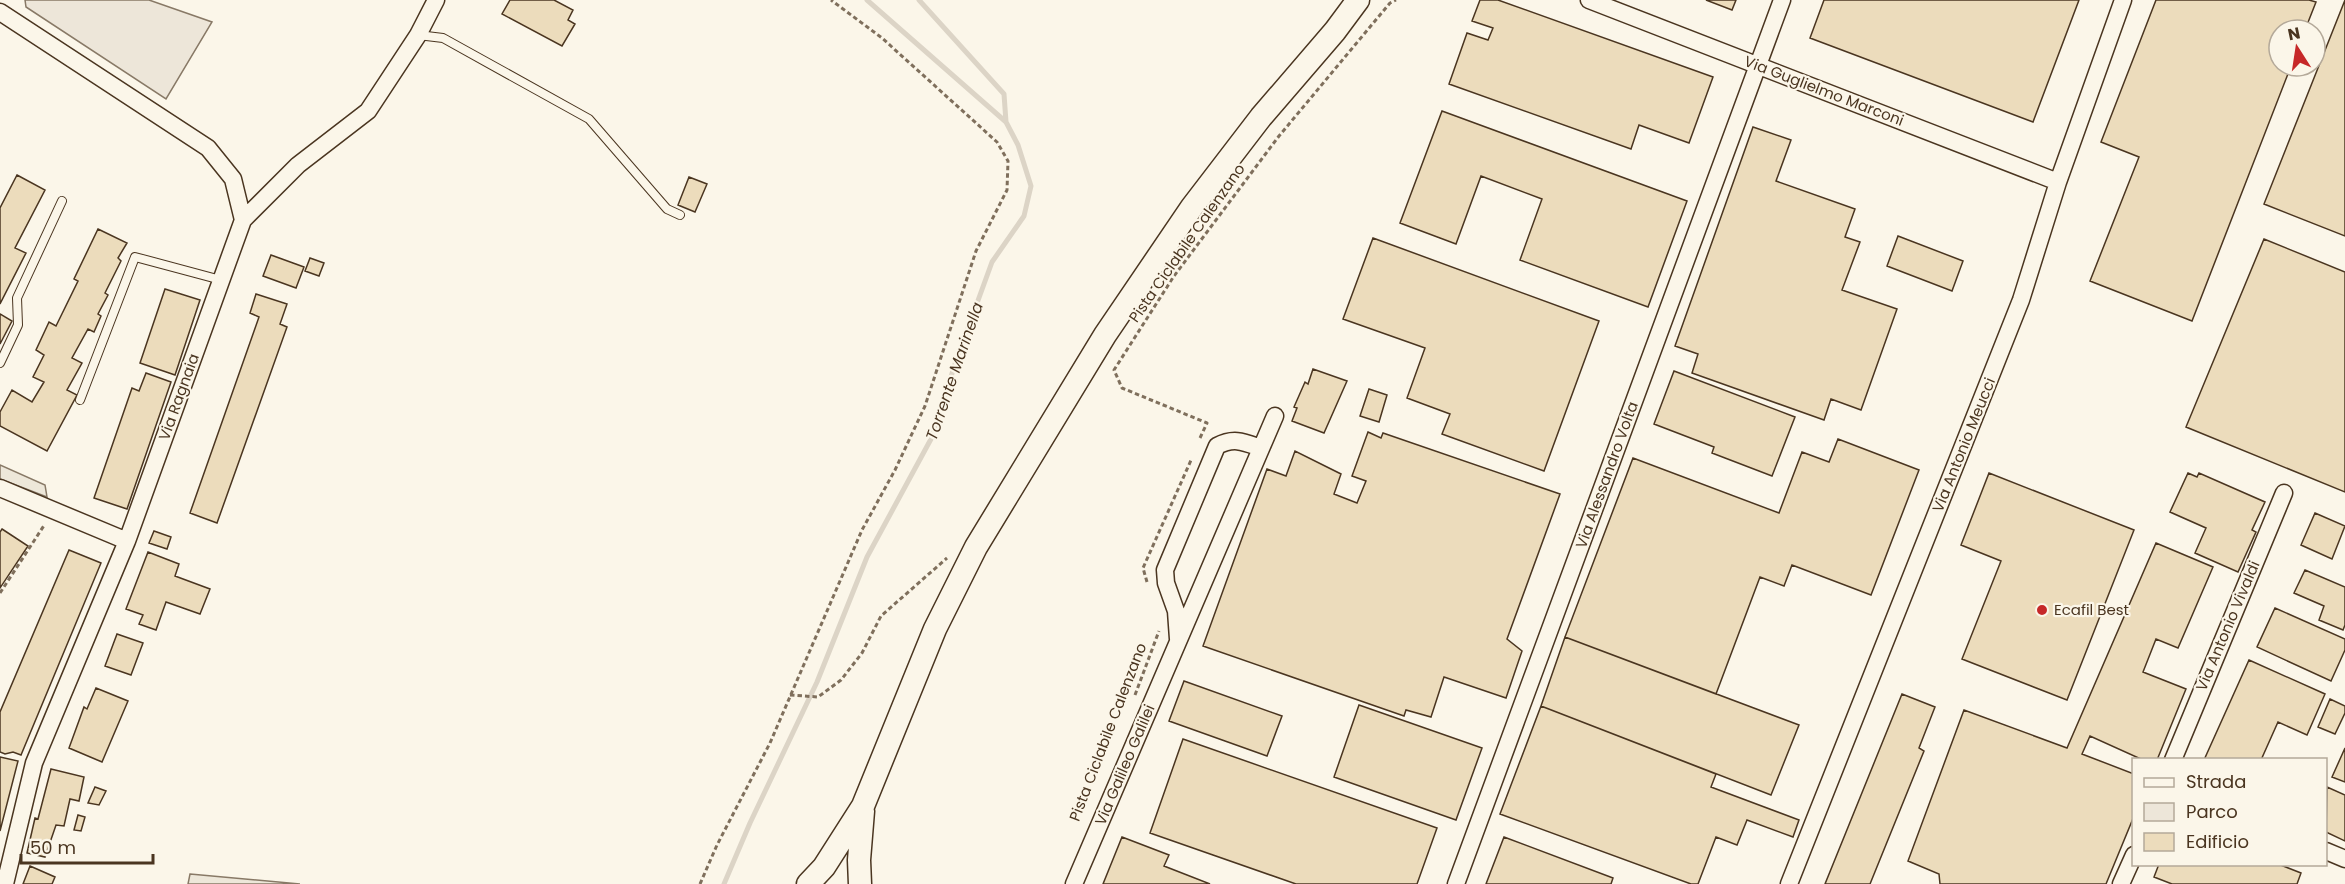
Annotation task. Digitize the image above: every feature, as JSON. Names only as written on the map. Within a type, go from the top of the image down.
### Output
[{"type":"main road","points":[[808,884],[824,867],[863,806],[935,628],[976,547],[1092,355],[1192,207],[1261,117],[1335,31],[1358,0]]},
{"type":"main road","points":[[1335,31],[1370,0]]},
{"type":"main road","points":[[860,884],[859,860],[863,806]]},
{"type":"main road","points":[[808,884],[820,882],[835,884]]},
{"type":"street","points":[[243,220],[298,165],[368,111],[418,35],[436,0]]},
{"type":"street","name":"Via Guglielmo Marconi","points":[[1589,0],[2058,182]]},
{"type":"street","name":"Via Alessandro Volta","points":[[1456,884],[1782,0]]},
{"type":"street","name":"Via Antonio Meucci","points":[[1789,884],[2021,300],[2058,182],[2123,0]]},
{"type":"street","points":[[0,12],[208,148],[234,179],[243,220]]},
{"type":"street","name":"Via Ragnaia","points":[[5,884],[34,763],[127,541],[243,220]]},
{"type":"street","name":"Via Galileo Galilei","points":[[1074,884],[1275,416]]},
{"type":"street","name":"Via Galileo Galilei","points":[[1178,646],[1176,611],[1166,583],[1165,570],[1217,446],[1236,440],[1261,448]]},
{"type":"street","points":[[0,488],[127,541]]},
{"type":"street","name":"Via Antonio Vivaldi","points":[[2173,758],[2284,493]]},
{"type":"street","points":[[1170,593],[1186,599],[1193,598],[1200,593]]},
{"type":"street","points":[[2327,852],[2345,859]]},
{"type":"street","points":[[2121,884],[2132,857]]},
{"type":"lane","points":[[418,35],[443,38],[589,119],[667,209],[680,215]]},
{"type":"lane","points":[[0,363],[18,325],[17,298],[62,201]]},
{"type":"lane","points":[[80,400],[135,256],[221,280]]},
{"type":"path","points":[[700,884],[717,845],[770,743],[862,530],[925,406],[976,251],[1006,190],[1008,161],[998,142],[882,38],[831,0]]},
{"type":"path","name":"Pista Ciclabile Calenzano","points":[[1198,444],[1207,423],[1122,388],[1114,370],[1174,276],[1279,136],[1390,3],[1396,0]]},
{"type":"path","points":[[1149,587],[1143,568],[1193,454]]},
{"type":"path","points":[[0,593],[46,523]]},
{"type":"path","points":[[790,695],[818,697],[841,680],[862,653],[881,616],[948,558]]},
{"type":"path","name":"Pista Ciclabile Calenzano","points":[[1132,701],[1161,626]]},
{"type":"green space","points":[[25,0],[149,0],[212,22],[166,99],[26,7]]},
{"type":"shaded area","points":[[0,465],[45,485],[47,497],[0,479]]},
{"type":"shaded area","points":[[190,874],[300,884],[188,884]]},
{"type":"building","points":[[510,0],[554,0],[573,10],[568,20],[575,24],[562,46],[502,14]]},
{"type":"building","points":[[1480,0],[1498,0],[1713,77],[1689,143],[1639,125],[1631,149],[1449,84],[1467,33],[1488,40],[1493,28],[1472,21]]},
{"type":"building","points":[[1706,0],[1736,0],[1732,10]]},
{"type":"building","points":[[1824,0],[2079,0],[2033,122],[1810,38]]},
{"type":"building","points":[[2156,0],[2309,0],[2316,2],[2310,18],[2267,18],[2267,78],[2286,78],[2192,321],[2090,281],[2139,157],[2101,142]]},
{"type":"building","points":[[2345,0],[2345,236],[2264,204],[2314,78],[2327,78],[2327,45]]},
{"type":"building","points":[[1442,111],[1687,201],[1648,307],[1520,260],[1542,199],[1481,176],[1456,244],[1400,223]]},
{"type":"building","points":[[1753,127],[1791,140],[1776,181],[1855,209],[1845,237],[1860,242],[1842,290],[1897,309],[1861,410],[1831,399],[1824,420],[1692,373],[1698,354],[1675,346]]},
{"type":"building","points":[[17,175],[45,190],[15,248],[26,253],[0,304],[0,208]]},
{"type":"building","points":[[689,177],[707,184],[695,212],[678,205]]},
{"type":"building","points":[[98,229],[127,243],[118,258],[121,261],[105,293],[108,295],[98,314],[101,316],[94,332],[88,329],[72,358],[82,363],[67,390],[77,395],[47,451],[0,426],[0,412],[12,390],[32,402],[44,382],[33,377],[44,355],[36,350],[49,322],[56,326],[78,281],[74,279]]},
{"type":"building","points":[[1898,236],[1963,261],[1952,291],[1887,266]]},
{"type":"building","points":[[1373,238],[1599,321],[1544,471],[1442,434],[1450,414],[1407,398],[1425,348],[1343,319]]},
{"type":"building","points":[[2264,239],[2345,272],[2345,492],[2186,427]]},
{"type":"building","points":[[271,255],[304,267],[296,288],[263,276]]},
{"type":"building","points":[[310,258],[324,263],[319,276],[305,271]]},
{"type":"building","points":[[165,289],[200,300],[175,375],[140,363]]},
{"type":"building","points":[[256,294],[287,304],[280,324],[287,327],[217,523],[190,513],[259,317],[250,313]]},
{"type":"building","points":[[0,314],[12,321],[0,344]]},
{"type":"building","points":[[1313,369],[1347,381],[1324,433],[1292,421],[1297,408],[1294,407],[1305,382],[1308,384]]},
{"type":"building","points":[[1674,371],[1795,417],[1772,476],[1712,453],[1714,447],[1654,424]]},
{"type":"building","points":[[146,373],[171,382],[127,509],[94,498],[132,388],[139,391]]},
{"type":"building","points":[[1369,389],[1387,395],[1379,422],[1360,416]]},
{"type":"building","points":[[1368,432],[1381,438],[1383,433],[1560,494],[1507,639],[1522,651],[1506,698],[1444,677],[1431,717],[1406,710],[1404,716],[1203,646],[1267,469],[1286,476],[1295,451],[1341,474],[1334,494],[1357,503],[1366,481],[1352,476]]},
{"type":"building","points":[[1838,439],[1919,470],[1871,595],[1792,565],[1784,586],[1760,577],[1716,694],[1565,637],[1633,458],[1779,513],[1802,452],[1829,462]]},
{"type":"building","name":"Ecafil Best","points":[[1989,473],[2134,530],[2067,700],[1962,659],[2001,561],[1961,545]]},
{"type":"building","points":[[2188,473],[2197,477],[2199,473],[2265,502],[2252,530],[2256,532],[2238,572],[2195,553],[2206,528],[2170,512]]},
{"type":"building","points":[[2315,513],[2345,526],[2332,559],[2301,545]]},
{"type":"building","points":[[2,529],[28,546],[0,588],[0,532]]},
{"type":"building","points":[[154,531],[171,537],[167,549],[149,543]]},
{"type":"building","points":[[2156,543],[2213,567],[2178,648],[2156,639],[2143,672],[2186,689],[2158,758],[2139,758],[2090,736],[2082,754],[2132,773],[2132,821],[2106,884],[1940,884],[1939,874],[1908,861],[1964,710],[2067,748]]},
{"type":"building","points":[[69,550],[101,563],[21,755],[13,752],[5,754],[0,752],[0,712]]},
{"type":"building","points":[[148,552],[179,564],[175,576],[210,589],[200,614],[166,602],[156,630],[139,624],[143,615],[126,609]]},
{"type":"building","points":[[2305,570],[2345,587],[2343,630],[2319,620],[2324,606],[2294,593]]},
{"type":"building","points":[[2275,608],[2345,639],[2345,650],[2331,681],[2257,647]]},
{"type":"building","points":[[117,634],[143,643],[131,675],[105,666]]},
{"type":"building","points":[[1565,637],[1799,725],[1771,795],[1541,706]]},
{"type":"building","points":[[2249,660],[2325,694],[2307,735],[2278,722],[2262,758],[2205,758]]},
{"type":"building","points":[[1184,681],[1282,716],[1267,756],[1169,721]]},
{"type":"building","points":[[96,688],[128,701],[102,762],[69,748],[84,707],[87,709]]},
{"type":"building","points":[[1902,694],[1935,707],[1919,748],[1924,751],[1870,884],[1825,884]]},
{"type":"building","points":[[2330,699],[2345,706],[2345,713],[2335,734],[2318,727]]},
{"type":"building","points":[[1359,705],[1482,748],[1456,820],[1334,777]]},
{"type":"building","points":[[1541,706],[1716,774],[1711,787],[1799,820],[1793,837],[1747,820],[1737,845],[1716,837],[1698,884],[1691,884],[1500,814]]},
{"type":"building","points":[[1183,739],[1437,828],[1417,884],[1296,884],[1150,833]]},
{"type":"building","points":[[2345,748],[2345,782],[2332,777]]},
{"type":"building","points":[[0,757],[18,761],[0,831]]},
{"type":"building","points":[[51,769],[84,777],[79,801],[70,799],[64,826],[56,825],[45,857],[27,853],[35,818],[38,819]]},
{"type":"building","points":[[95,787],[106,791],[99,805],[88,803]]},
{"type":"building","points":[[2327,787],[2345,795],[2345,841],[2327,832]]},
{"type":"building","points":[[78,815],[85,817],[81,831],[74,830]]},
{"type":"building","points":[[1122,837],[1169,855],[1164,866],[1210,884],[1103,884]]},
{"type":"building","points":[[1504,837],[1613,878],[1611,884],[1486,884]]},
{"type":"building","points":[[30,866],[55,877],[52,884],[23,884]]},
{"type":"building","points":[[2158,866],[2283,866],[2301,873],[2297,884],[2172,884],[2154,877]]},
{"type":"waterway","name":"Torrente Marinella","points":[[724,884],[750,823],[817,682],[867,557],[931,439],[992,262],[1024,216],[1031,186],[1018,145],[1006,122],[867,0]]},
{"type":"waterway","points":[[919,0],[1004,94],[1006,122]]},
{"type":"place","name":"Ecafil Best","points":[[2042,610]]}]
